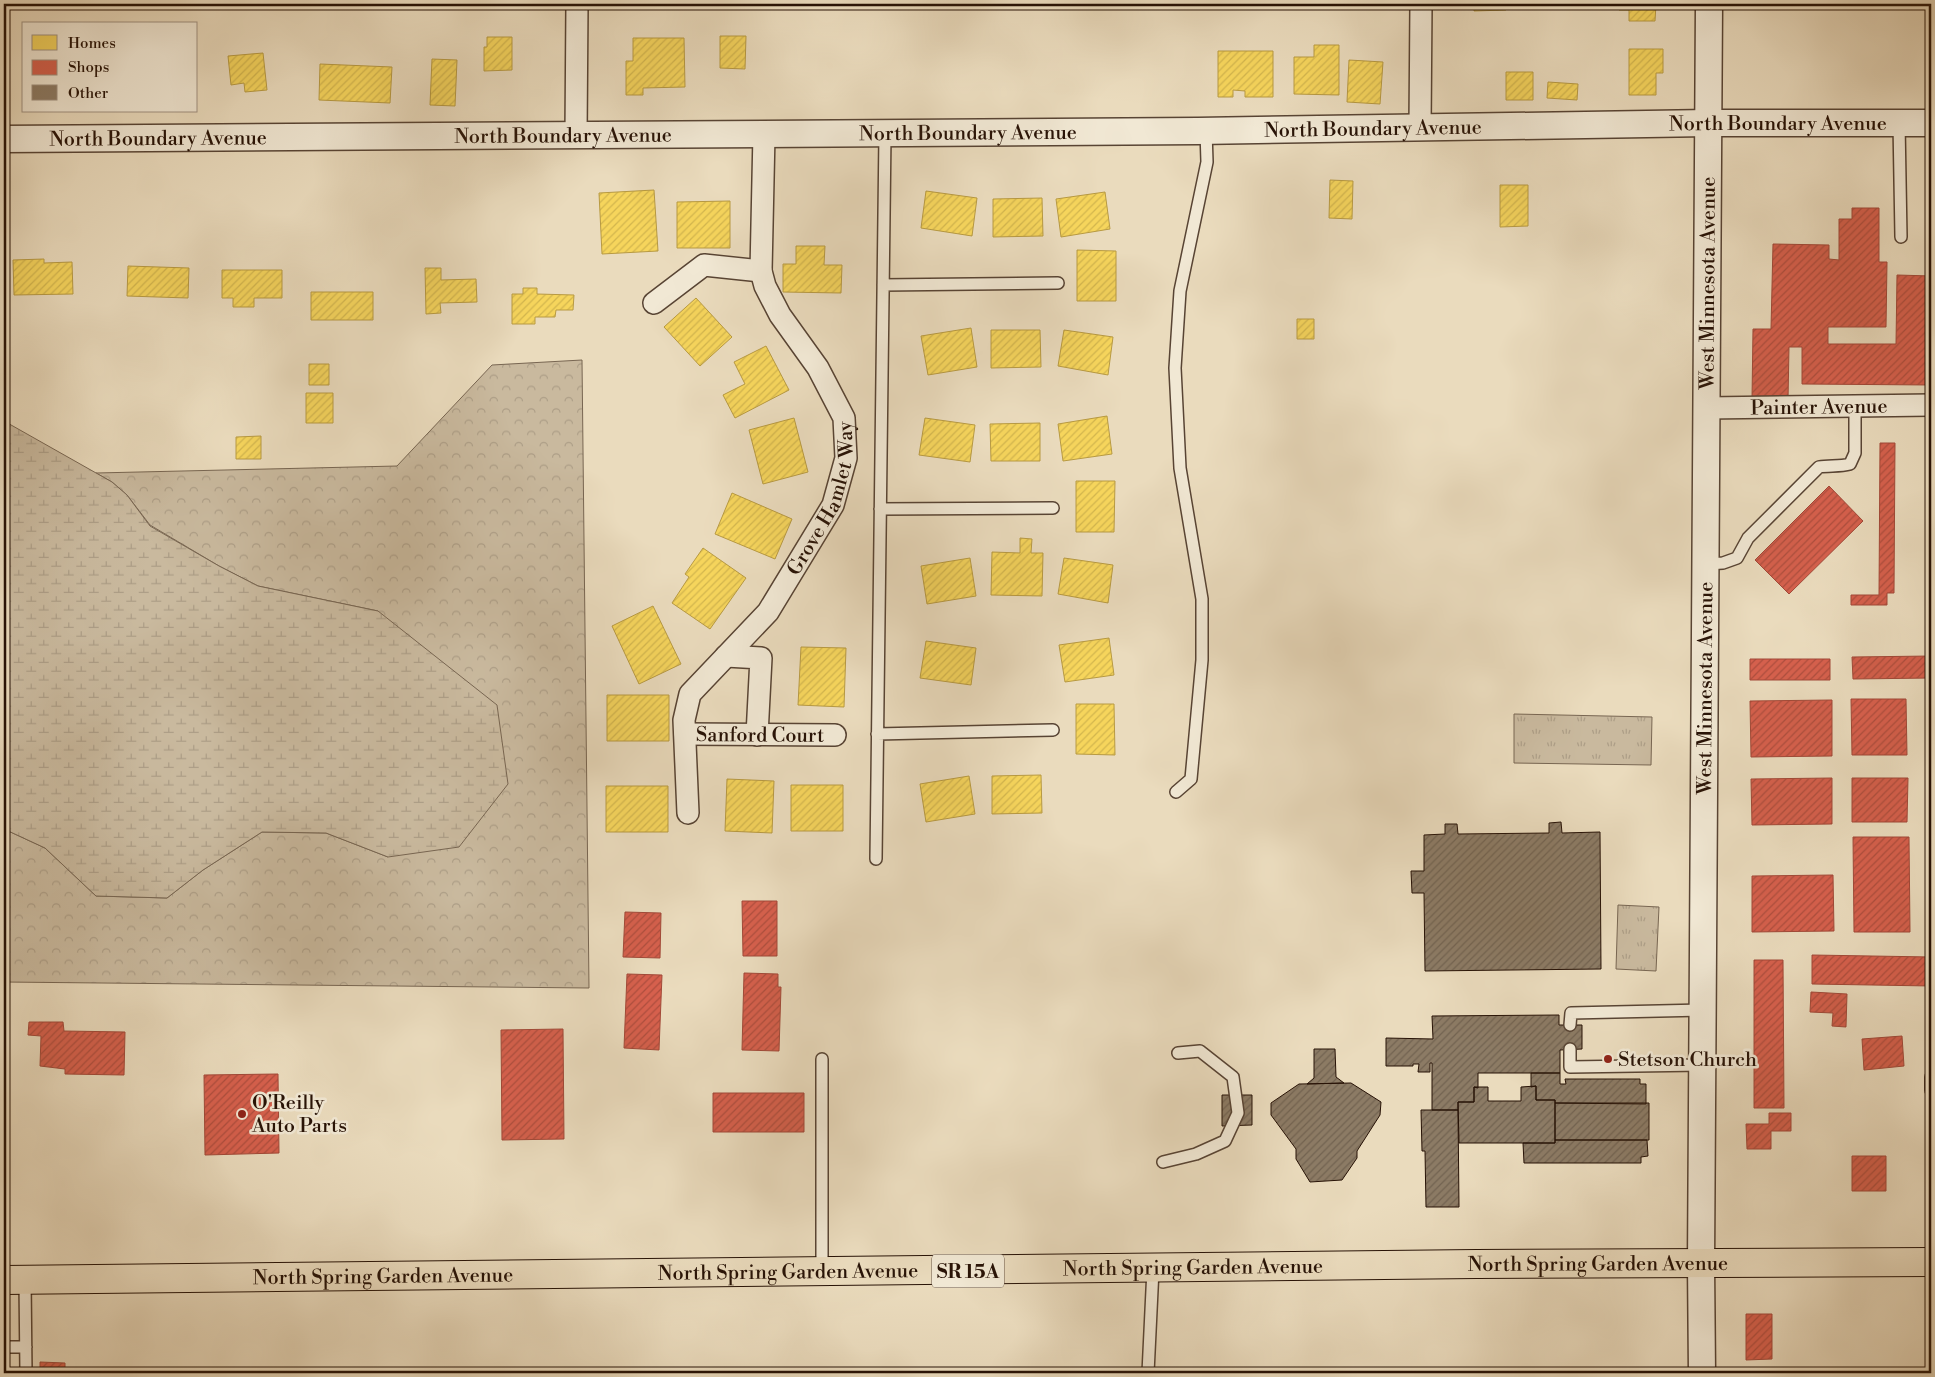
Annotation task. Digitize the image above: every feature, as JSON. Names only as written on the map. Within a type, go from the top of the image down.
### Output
[{"type":"highway","name":"North Spring Garden Avenue","points":[[15,1279],[1153,1269],[1476,1264],[1931,1262]]},
{"type":"street","points":[[576,135],[577,4]]},
{"type":"street","points":[[1420,127],[1421,4]]},
{"type":"street","name":"West Minnesota Avenue","points":[[1702,1373],[1702,1010],[1709,4]]},
{"type":"street","name":"North Boundary Avenue","points":[[4,140],[1206,131],[1708,123],[1931,123]]},
{"type":"street","name":"Grove Hamlet Way","points":[[688,813],[684,720],[690,694],[768,612],[833,505],[846,458],[844,418],[818,368],[780,316],[765,286],[761,271],[764,134]]},
{"type":"street","points":[[654,303],[704,265],[761,271]]},
{"type":"street","name":"Painter Avenue","points":[[1706,408],[1931,405]]},
{"type":"street","points":[[726,656],[761,658],[757,735]]},
{"type":"street","name":"Sanford Court","points":[[685,734],[835,735]]},
{"type":"lane","points":[[1899,123],[1901,237]]},
{"type":"lane","points":[[1176,792],[1191,779],[1202,660],[1202,599],[1180,468],[1175,368],[1180,291],[1207,162],[1206,131]]},
{"type":"lane","points":[[876,859],[885,134]]},
{"type":"lane","points":[[883,285],[1058,283]]},
{"type":"lane","points":[[1706,564],[1723,563],[1737,558],[1748,538],[1818,467],[1850,464],[1855,453],[1855,406]]},
{"type":"lane","points":[[880,508],[1052,508]]},
{"type":"lane","points":[[877,734],[1053,730]]},
{"type":"lane","points":[[1570,1025],[1571,1013],[1702,1010]]},
{"type":"lane","points":[[1570,1049],[1570,1067],[1702,1065]]},
{"type":"lane","points":[[1163,1162],[1196,1154],[1224,1141],[1238,1113],[1233,1077],[1200,1051],[1178,1053]]},
{"type":"lane","points":[[822,1059],[822,1272]]},
{"type":"lane","points":[[1931,1077],[1931,1090]]},
{"type":"lane","points":[[1148,1373],[1153,1269]]},
{"type":"lane","points":[[15,1279],[26,1347],[26,1373]]},
{"type":"lane","points":[[4,1346],[26,1347]]},
{"type":"green space","points":[[582,360],[589,988],[4,982],[4,829],[45,848],[96,896],[167,898],[203,870],[262,832],[326,833],[388,857],[378,611],[258,586],[219,566],[150,525],[127,495],[112,482],[96,473],[397,466],[492,365]]},
{"type":"green space","points":[[4,421],[112,482],[127,495],[150,526],[258,586],[378,611],[497,705],[508,784],[459,847],[388,857],[326,833],[262,832],[203,870],[167,898],[96,896],[45,848],[4,829]]},
{"type":"green space","points":[[1514,714],[1652,717],[1651,765],[1514,763]]},
{"type":"green space","points":[[1618,905],[1659,907],[1656,971],[1616,969]]},
{"type":"building: Homes","points":[[1474,4],[1506,4],[1506,10],[1474,11]]},
{"type":"building: Homes","points":[[1619,4],[1656,4],[1655,21],[1629,21],[1629,10],[1619,10]]},
{"type":"building: Homes","points":[[720,36],[746,36],[745,69],[720,68]]},
{"type":"building: Homes","points":[[487,37],[512,37],[512,70],[484,71],[484,47],[487,47]]},
{"type":"building: Homes","points":[[633,38],[684,38],[685,87],[643,88],[643,95],[626,95],[626,61],[633,61]]},
{"type":"building: Homes","points":[[1314,45],[1339,45],[1339,95],[1294,94],[1294,57],[1314,57]]},
{"type":"building: Homes","points":[[1629,49],[1663,49],[1663,73],[1656,73],[1656,95],[1629,95]]},
{"type":"building: Homes","points":[[1218,51],[1273,51],[1273,97],[1245,97],[1245,91],[1233,90],[1233,97],[1218,97]]},
{"type":"building: Homes","points":[[263,53],[267,90],[245,92],[244,83],[231,85],[228,56]]},
{"type":"building: Homes","points":[[432,59],[457,60],[455,106],[430,105]]},
{"type":"building: Homes","points":[[1349,60],[1383,62],[1380,104],[1347,102]]},
{"type":"building: Homes","points":[[320,64],[392,67],[390,103],[319,100]]},
{"type":"building: Homes","points":[[1506,72],[1533,72],[1533,100],[1506,100]]},
{"type":"building: Homes","points":[[1548,82],[1578,84],[1577,100],[1547,98]]},
{"type":"building: Homes","points":[[1330,180],[1353,181],[1352,219],[1329,218]]},
{"type":"building: Homes","points":[[1500,185],[1528,185],[1528,226],[1500,227]]},
{"type":"building: Homes","points":[[654,190],[658,251],[602,254],[599,193]]},
{"type":"building: Homes","points":[[926,191],[977,198],[972,236],[921,228]]},
{"type":"building: Homes","points":[[1105,192],[1110,229],[1061,237],[1056,199]]},
{"type":"building: Homes","points":[[1042,198],[1043,236],[993,237],[993,199]]},
{"type":"building: Homes","points":[[730,201],[730,248],[677,248],[677,202]]},
{"type":"building: Homes","points":[[796,246],[825,246],[824,265],[842,265],[841,293],[783,292],[783,264],[796,264]]},
{"type":"building: Homes","points":[[1077,250],[1116,251],[1116,301],[1077,301]]},
{"type":"building: Homes","points":[[44,259],[44,263],[72,262],[73,294],[14,295],[13,260]]},
{"type":"building: Homes","points":[[128,266],[189,268],[188,298],[127,296]]},
{"type":"building: Homes","points":[[425,268],[441,268],[441,280],[476,279],[477,302],[440,303],[441,313],[426,314]]},
{"type":"building: Homes","points":[[222,270],[282,270],[282,298],[254,298],[254,307],[233,307],[233,298],[222,298]]},
{"type":"building: Homes","points":[[523,288],[537,288],[537,294],[574,295],[573,310],[556,310],[555,317],[535,317],[535,324],[512,324],[512,294],[523,294]]},
{"type":"building: Homes","points":[[311,292],[373,292],[373,320],[311,320]]},
{"type":"building: Homes","points":[[696,298],[732,337],[700,366],[664,327]]},
{"type":"building: Homes","points":[[1297,319],[1314,319],[1314,339],[1297,339]]},
{"type":"building: Homes","points":[[971,328],[977,367],[928,375],[921,336]]},
{"type":"building: Homes","points":[[991,330],[1040,330],[1041,367],[991,368]]},
{"type":"building: Homes","points":[[1064,330],[1113,337],[1108,375],[1058,366]]},
{"type":"building: Homes","points":[[766,346],[789,390],[735,418],[723,395],[745,384],[734,362]]},
{"type":"building: Homes","points":[[309,364],[329,364],[329,385],[309,385]]},
{"type":"building: Homes","points":[[306,393],[333,393],[333,423],[306,423]]},
{"type":"building: Homes","points":[[1107,416],[1112,454],[1063,461],[1058,424]]},
{"type":"building: Homes","points":[[794,418],[808,472],[763,484],[749,430]]},
{"type":"building: Homes","points":[[925,418],[975,425],[970,462],[919,455]]},
{"type":"building: Homes","points":[[1040,423],[1040,461],[991,461],[990,424]]},
{"type":"building: Homes","points":[[261,436],[261,459],[236,459],[236,437]]},
{"type":"building: Homes","points":[[1076,481],[1115,481],[1114,532],[1076,532]]},
{"type":"building: Homes","points":[[732,493],[792,519],[775,559],[715,534]]},
{"type":"building: Homes","points":[[1020,538],[1032,539],[1031,553],[1043,553],[1042,596],[991,595],[992,552],[1020,553]]},
{"type":"building: Homes","points":[[703,548],[746,578],[710,629],[672,603],[689,577],[685,574]]},
{"type":"building: Homes","points":[[970,558],[976,596],[927,604],[921,566]]},
{"type":"building: Homes","points":[[1064,558],[1113,565],[1108,603],[1058,594]]},
{"type":"building: Homes","points":[[653,606],[681,664],[639,684],[612,626]]},
{"type":"building: Homes","points":[[1109,638],[1114,675],[1065,682],[1059,645]]},
{"type":"building: Homes","points":[[926,641],[976,648],[971,685],[920,678]]},
{"type":"building: Homes","points":[[801,647],[846,648],[844,707],[798,705]]},
{"type":"building: Homes","points":[[607,695],[669,695],[669,741],[607,741]]},
{"type":"building: Homes","points":[[1076,704],[1114,704],[1115,755],[1076,754]]},
{"type":"building: Homes","points":[[1041,775],[1042,813],[992,814],[992,776]]},
{"type":"building: Homes","points":[[969,776],[975,814],[926,822],[920,784]]},
{"type":"building: Homes","points":[[727,779],[774,781],[772,833],[725,831]]},
{"type":"building: Homes","points":[[791,785],[843,785],[843,831],[791,831]]},
{"type":"building: Homes","points":[[606,786],[668,786],[668,832],[606,832]]},
{"type":"building: Shops","points":[[1852,208],[1879,208],[1879,262],[1887,262],[1886,327],[1828,327],[1828,344],[1896,344],[1897,275],[1931,276],[1931,385],[1802,384],[1802,347],[1789,347],[1788,400],[1752,399],[1753,329],[1771,329],[1773,244],[1829,245],[1829,259],[1839,260],[1839,219],[1852,219]]},
{"type":"building: Shops","points":[[1880,443],[1895,443],[1894,593],[1887,593],[1887,605],[1851,605],[1851,595],[1879,595]]},
{"type":"building: Shops","points":[[1829,486],[1863,521],[1789,594],[1755,560]]},
{"type":"building: Shops","points":[[1931,656],[1931,678],[1853,679],[1852,657]]},
{"type":"building: Shops","points":[[1750,659],[1830,659],[1830,680],[1750,680]]},
{"type":"building: Shops","points":[[1851,699],[1906,699],[1907,755],[1852,755]]},
{"type":"building: Shops","points":[[1927,699],[1931,699],[1931,754],[1927,754]]},
{"type":"building: Shops","points":[[1832,700],[1832,756],[1751,757],[1750,701]]},
{"type":"building: Shops","points":[[1927,776],[1931,776],[1931,821],[1928,821]]},
{"type":"building: Shops","points":[[1832,778],[1832,824],[1752,825],[1751,779]]},
{"type":"building: Shops","points":[[1852,778],[1908,778],[1907,822],[1852,822]]},
{"type":"building: Shops","points":[[1929,836],[1931,836],[1931,931],[1930,931]]},
{"type":"building: Shops","points":[[1853,837],[1909,837],[1910,932],[1854,932]]},
{"type":"building: Shops","points":[[1833,875],[1834,931],[1752,932],[1752,876]]},
{"type":"building: Shops","points":[[742,901],[777,901],[777,956],[743,956]]},
{"type":"building: Shops","points":[[625,912],[661,913],[660,958],[623,957]]},
{"type":"building: Shops","points":[[1812,955],[1931,957],[1931,986],[1812,984]]},
{"type":"building: Shops","points":[[1754,960],[1783,960],[1784,1108],[1754,1108]]},
{"type":"building: Shops","points":[[744,973],[778,974],[778,987],[781,987],[779,1051],[742,1050]]},
{"type":"building: Shops","points":[[627,974],[662,975],[659,1050],[624,1048]]},
{"type":"building: Shops","points":[[1811,992],[1847,994],[1846,1027],[1832,1026],[1833,1013],[1810,1012]]},
{"type":"building: Shops","points":[[29,1022],[63,1022],[64,1031],[125,1032],[124,1075],[65,1074],[65,1069],[40,1066],[41,1036],[28,1035]]},
{"type":"building: Shops","points":[[563,1029],[564,1139],[502,1140],[501,1030]]},
{"type":"building: Shops","points":[[1902,1036],[1904,1066],[1864,1070],[1862,1039]]},
{"type":"building: Shops","name":"O'Reilly Auto Parts","points":[[278,1074],[279,1153],[205,1155],[204,1075]]},
{"type":"building: Shops","points":[[713,1093],[804,1093],[804,1132],[713,1132]]},
{"type":"building: Shops","points":[[1769,1113],[1791,1113],[1791,1131],[1771,1131],[1771,1149],[1747,1149],[1746,1124],[1769,1124]]},
{"type":"building: Shops","points":[[1852,1156],[1886,1156],[1886,1191],[1852,1191]]},
{"type":"building: Shops","points":[[1746,1314],[1772,1314],[1772,1359],[1746,1360]]},
{"type":"building: Shops","points":[[40,1362],[65,1363],[65,1373],[40,1373]]},
{"type":"building: Shops","points":[[897,1370],[993,1370],[993,1373],[897,1373]]},
{"type":"building: Other","points":[[1561,822],[1562,833],[1600,832],[1601,969],[1425,971],[1424,893],[1412,893],[1411,871],[1424,871],[1424,835],[1445,834],[1445,824],[1457,824],[1458,834],[1549,833],[1549,823]]},
{"type":"building: Other","points":[[1559,1015],[1559,1025],[1582,1025],[1582,1049],[1560,1050],[1560,1073],[1478,1073],[1478,1088],[1474,1087],[1474,1102],[1458,1102],[1458,1110],[1432,1110],[1432,1063],[1430,1063],[1430,1072],[1418,1072],[1419,1064],[1413,1064],[1413,1066],[1386,1066],[1386,1038],[1433,1039],[1432,1016]]},
{"type":"building: Other","points":[[1314,1049],[1335,1049],[1336,1077],[1344,1083],[1307,1084],[1314,1078]]},
{"type":"building: Other","points":[[1531,1073],[1560,1073],[1560,1084],[1566,1084],[1565,1079],[1640,1079],[1640,1084],[1646,1084],[1646,1104],[1555,1103],[1555,1100],[1536,1100],[1536,1086],[1531,1087]]},
{"type":"building: Other","points":[[1351,1083],[1381,1102],[1380,1115],[1357,1151],[1357,1158],[1342,1180],[1310,1182],[1296,1159],[1296,1149],[1271,1115],[1271,1103],[1299,1084]]},
{"type":"building: Other","points":[[1536,1086],[1536,1100],[1555,1100],[1555,1143],[1459,1143],[1458,1102],[1474,1102],[1474,1087],[1488,1087],[1488,1101],[1521,1101],[1521,1087]]},
{"type":"building: Other","points":[[1222,1095],[1252,1095],[1252,1125],[1222,1126]]},
{"type":"building: Other","points":[[1555,1103],[1649,1103],[1649,1140],[1555,1140]]},
{"type":"building: Other","points":[[1421,1110],[1458,1110],[1459,1207],[1426,1207],[1425,1151],[1422,1151]]},
{"type":"building: Other","points":[[1555,1140],[1647,1140],[1648,1156],[1641,1157],[1641,1163],[1524,1163],[1523,1143],[1555,1143]]},
{"type":"place","name":"Stetson Church","points":[[1608,1059]]},
{"type":"place","name":"O'Reilly Auto Parts","points":[[242,1114]]}]
